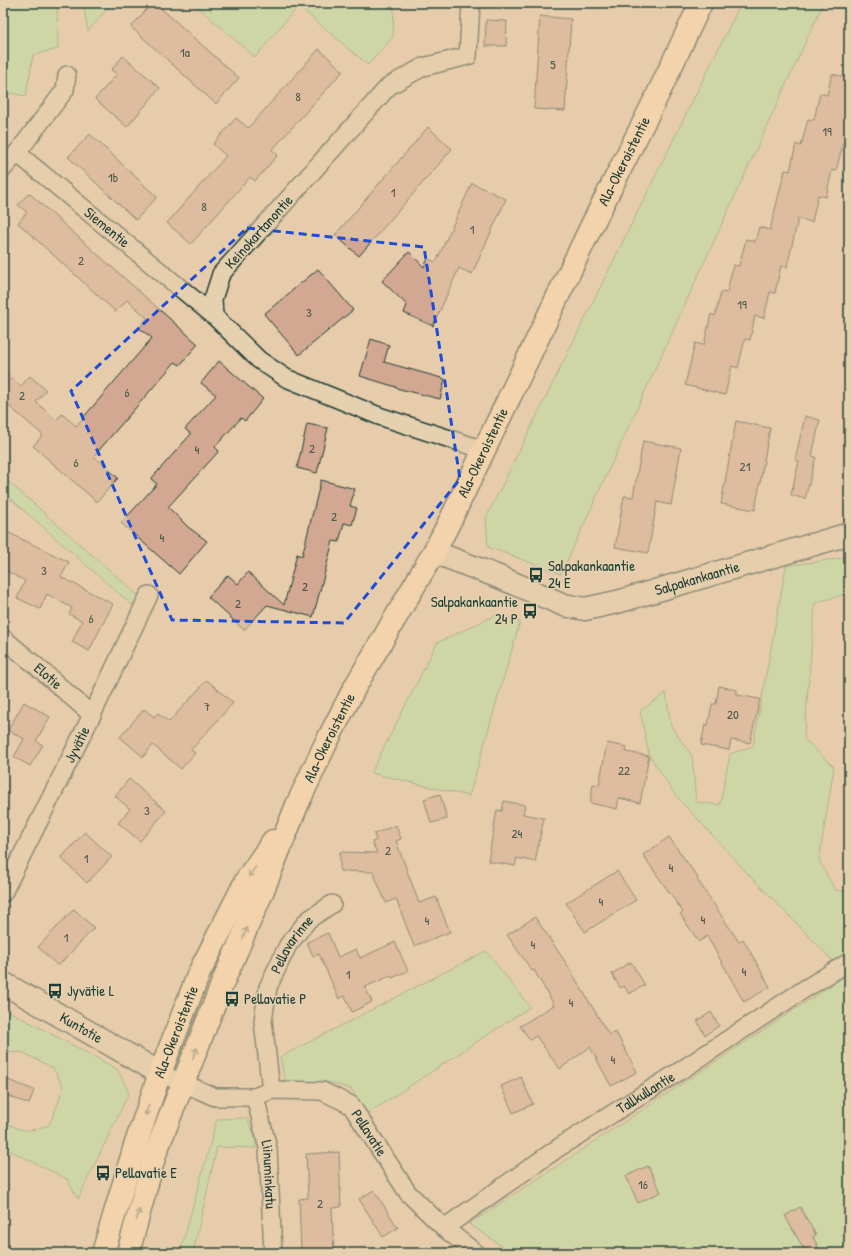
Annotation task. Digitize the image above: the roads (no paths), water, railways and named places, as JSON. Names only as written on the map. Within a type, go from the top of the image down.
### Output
[{"type":"main road","name":"Ala-Okeroistentie","points":[[128,1253],[155,1154],[297,805],[325,745],[356,685],[434,552],[592,225],[658,94],[700,3]]},
{"type":"main road","name":"Ala-Okeroistentie","points":[[658,94],[711,3]]},
{"type":"main road","name":"Ala-Okeroistentie","points":[[103,1253],[160,1074],[199,973],[214,940],[247,879],[297,805]]},
{"type":"street","name":"Keinokartanontie","points":[[214,316],[213,299],[221,274],[389,86],[423,67],[468,56],[471,3]]},
{"type":"street","points":[[3,169],[65,90],[67,75]]},
{"type":"street","name":"Siementie","points":[[17,153],[214,316]]},
{"type":"street","points":[[214,316],[259,360],[286,378],[379,416],[484,450]]},
{"type":"street","name":"Salpakankaantie","points":[[434,552],[499,577],[564,606],[585,609],[617,602],[849,534]]},
{"type":"street","name":"Jyvätie","points":[[3,893],[92,715],[149,595]]},
{"type":"street","name":"Elotie","points":[[3,638],[92,715]]},
{"type":"street","name":"Pellavarinne","points":[[271,1090],[263,1021],[268,987],[288,944],[308,920],[332,904]]},
{"type":"street","name":"Tallkullantie","points":[[444,1228],[558,1148],[849,962]]},
{"type":"street","name":"Kuntotie","points":[[3,983],[160,1074]]},
{"type":"street","name":"Pellavatie","points":[[160,1074],[215,1097],[254,1097],[271,1090],[322,1091],[351,1105],[408,1193],[444,1228],[476,1253]]},
{"type":"street","name":"Liinuminkatu","points":[[254,1097],[268,1148],[273,1253]]},
{"type":"place","name":"Salpakankaantie 24 E","points":[[536,575]]},
{"type":"place","name":"Salpakankaantie 24 P","points":[[530,611]]},
{"type":"place","name":"Jyvätie L","points":[[55,991]]},
{"type":"place","name":"Pellavatie P","points":[[232,999]]},
{"type":"place","name":"Pellavatie E","points":[[103,1173]]}]
